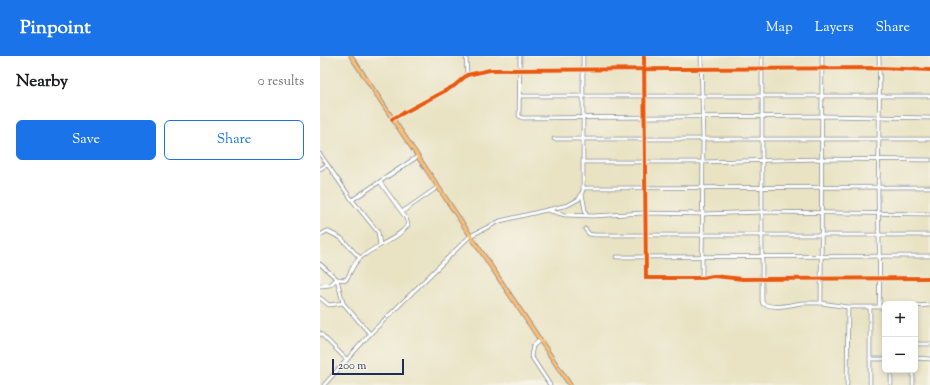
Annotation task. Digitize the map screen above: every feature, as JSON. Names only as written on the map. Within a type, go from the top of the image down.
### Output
[{"type":"main road","points":[[351,56],[570,385]]},
{"type":"street","points":[[466,56],[467,75]]},
{"type":"street","points":[[520,56],[519,116],[522,118],[762,118],[880,116],[930,118]]},
{"type":"street","points":[[583,56],[582,194],[586,215]]},
{"type":"street","points":[[644,56],[643,140],[646,257],[645,277],[647,279],[702,278],[712,276],[820,280],[930,278]]},
{"type":"street","points":[[701,56],[704,236],[702,278]]},
{"type":"street","points":[[762,56],[761,257],[763,304],[779,307],[802,303],[821,303],[848,307],[870,308],[879,307],[879,56]]},
{"type":"street","points":[[821,303],[822,56]]},
{"type":"street","points":[[392,119],[454,86],[467,75],[490,70],[762,68],[880,68],[930,70]]},
{"type":"street","points":[[520,96],[583,95],[644,97],[702,94],[930,96]]},
{"type":"street","points":[[554,139],[930,139]]},
{"type":"street","points":[[320,154],[352,200],[378,232],[380,245]]},
{"type":"street","points":[[352,200],[417,157]]},
{"type":"street","points":[[583,162],[702,162],[821,159],[930,160]]},
{"type":"street","points":[[320,169],[327,165]]},
{"type":"street","points":[[320,286],[330,285],[337,279],[346,280],[351,274],[354,264],[360,258],[408,225],[408,222],[402,212],[380,182]]},
{"type":"street","points":[[402,212],[438,187]]},
{"type":"street","points":[[583,188],[930,187]]},
{"type":"street","points":[[324,385],[370,334],[470,236],[500,221],[574,203],[582,194]]},
{"type":"street","points":[[546,210],[564,215],[762,212],[822,214],[930,214]]},
{"type":"street","points":[[585,229],[589,234],[645,236],[930,235]]},
{"type":"street","points":[[320,235],[327,231],[341,238],[360,258]]},
{"type":"street","points":[[616,257],[821,258],[930,256]]},
{"type":"street","points":[[320,264],[337,279],[343,304],[370,334]]},
{"type":"street","points":[[320,298],[328,305],[343,304]]},
{"type":"street","points":[[918,306],[930,305]]},
{"type":"street","points":[[847,385],[848,307]]},
{"type":"street","points":[[870,308],[870,385]]},
{"type":"street","points":[[320,333],[347,360]]},
{"type":"street","points":[[540,340],[533,346],[531,356],[550,385]]},
{"type":"street","points":[[918,344],[930,344]]},
{"type":"street","points":[[918,358],[930,358]]},
{"type":"street","points":[[870,359],[882,359]]},
{"type":"street","points":[[891,373],[891,385]]},
{"type":"street","points":[[913,373],[913,385]]},
{"type":"cycle path","points":[[644,56],[646,278],[702,278],[713,276],[743,279],[930,278]]},
{"type":"cycle path","points":[[392,119],[454,86],[467,75],[490,70],[880,68],[930,70]]}]
